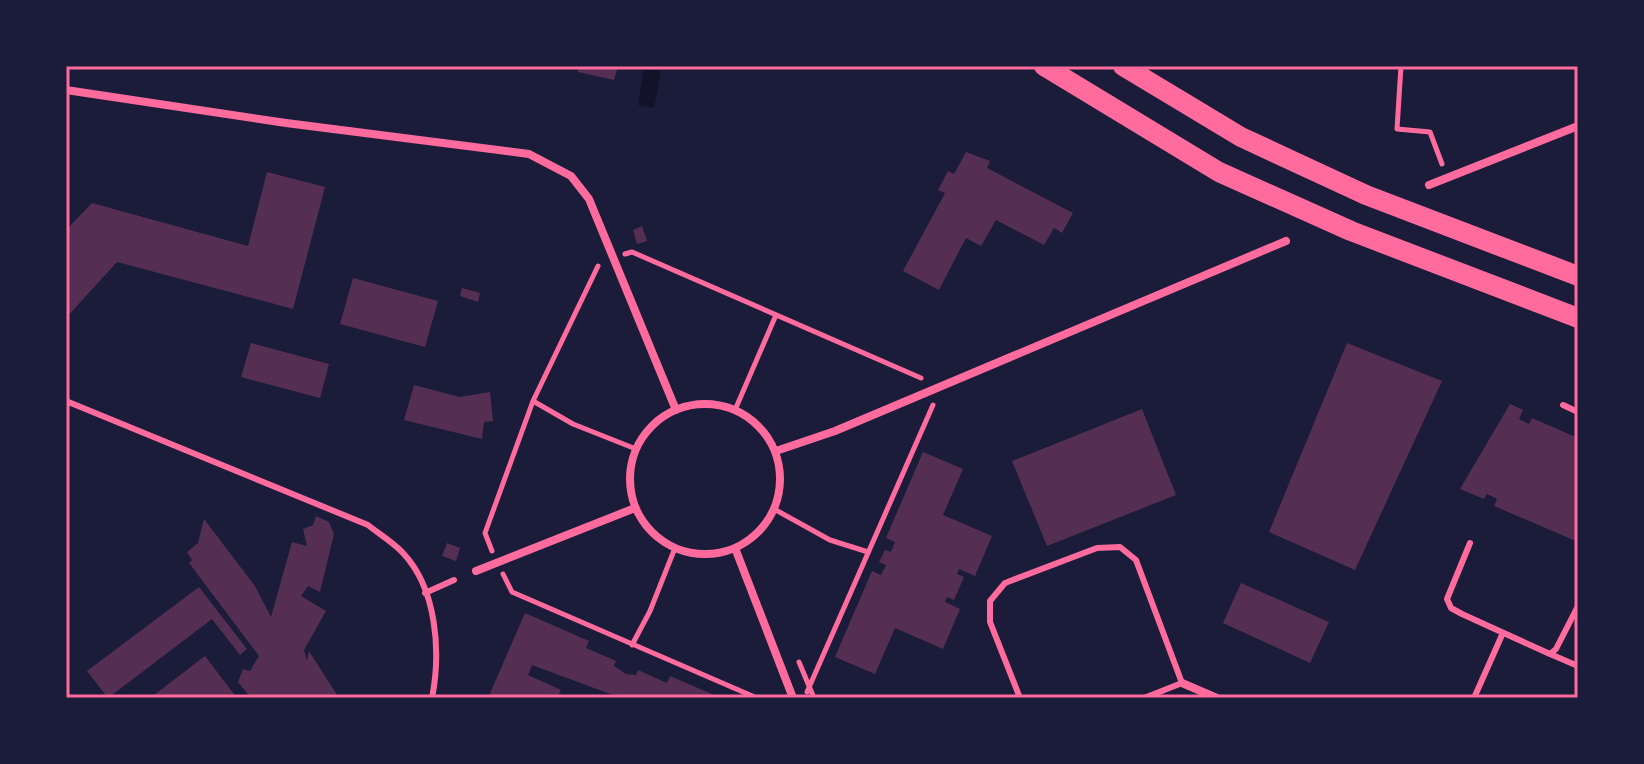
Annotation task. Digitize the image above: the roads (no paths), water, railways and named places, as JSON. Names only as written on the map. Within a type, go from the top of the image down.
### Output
[{"type":"highway","points":[[1044,66],[1219,172],[1365,237],[1578,318]]},
{"type":"highway","points":[[1123,66],[1241,137],[1352,189],[1578,276]]},
{"type":"street","points":[[66,90],[529,154],[571,176],[589,199],[676,410]]},
{"type":"street","points":[[1429,185],[1578,126]]},
{"type":"street","points":[[776,451],[848,425],[1286,241]]},
{"type":"street","points":[[705,404],[735,410],[759,427],[776,451],[781,481],[774,509],[758,533],[735,548],[705,555],[675,548],[651,532],[635,508],[630,469],[636,449],[652,426],[676,410],[705,404]]},
{"type":"street","points":[[476,571],[635,508]]},
{"type":"street","points":[[735,548],[793,698]]},
{"type":"street","points":[[1182,683],[1217,698]]},
{"type":"lane","points":[[66,401],[368,525],[404,554],[425,593],[435,629],[432,698]]},
{"type":"lane","points":[[1563,405],[1578,412]]},
{"type":"lane","points":[[1470,543],[1447,599],[1451,608],[1502,635],[1578,666]]},
{"type":"lane","points":[[1020,698],[990,622],[990,601],[1005,583],[1097,548],[1120,547],[1136,560],[1182,683],[1144,698]]},
{"type":"lane","points":[[425,593],[454,580]]},
{"type":"lane","points":[[1550,654],[1562,640],[1578,606]]},
{"type":"lane","points":[[1474,698],[1502,635]]}]
